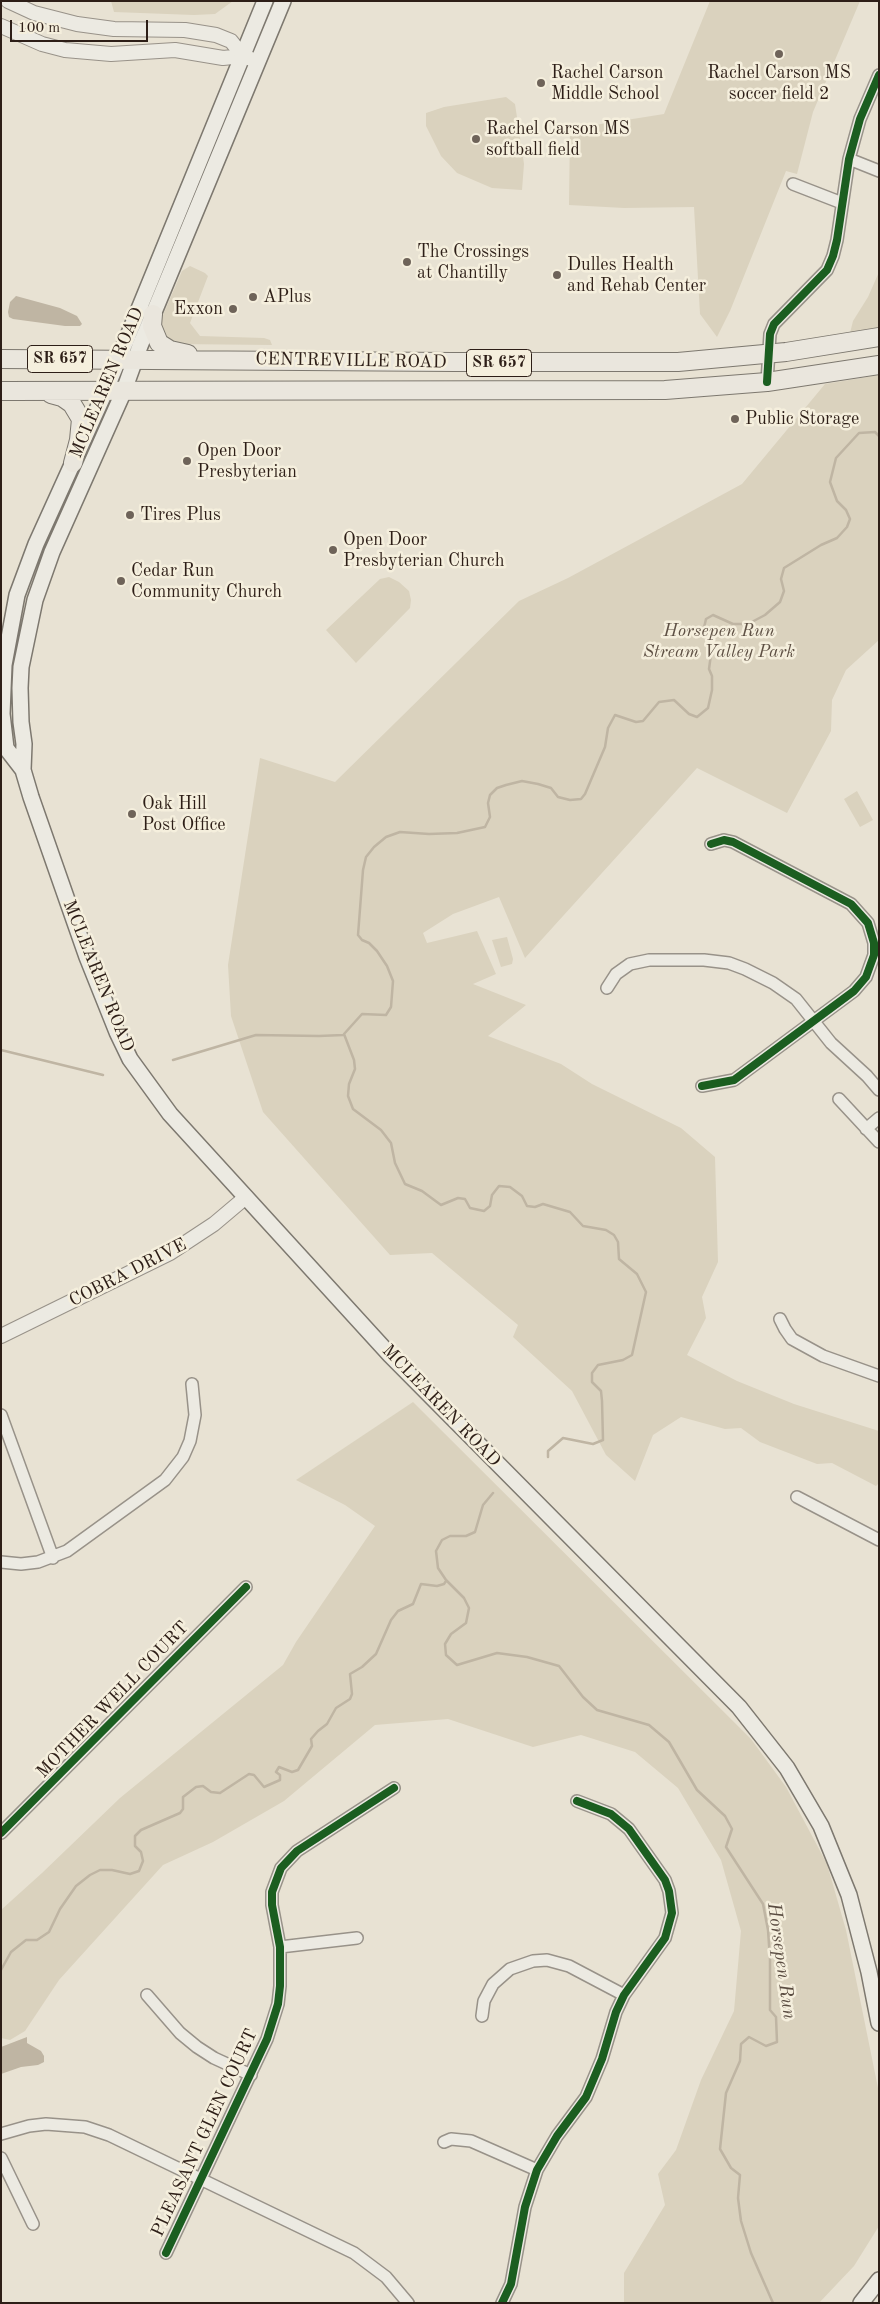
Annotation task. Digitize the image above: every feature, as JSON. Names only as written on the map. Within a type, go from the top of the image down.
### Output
[{"type":"main road","name":"MCLEAREN ROAD","points":[[23,770],[24,744],[20,713],[21,668],[35,600],[52,552],[123,393],[126,360],[242,56],[265,1]]},
{"type":"main road","name":"MCLEAREN ROAD","points":[[283,1],[153,314],[105,392],[25,571],[12,614],[4,665],[2,714],[6,748],[23,770],[61,885],[123,1045],[170,1114],[390,1355],[734,1701],[767,1739],[805,1797],[835,1856],[857,1921],[879,2023]]},
{"type":"main road","points":[[153,314],[152,326],[159,343],[170,350],[208,359]]},
{"type":"main road","name":"CENTREVILLE ROAD","points":[[1,359],[678,362],[769,354],[879,337]]},
{"type":"main road","name":"CENTREVILLE ROAD","points":[[1,392],[123,393],[703,388],[767,382],[879,365]]},
{"type":"main road","points":[[40,392],[62,397],[77,410],[81,419],[79,440],[73,463]]},
{"type":"main road","points":[[861,2303],[879,2280]]},
{"type":"street","points":[[8,1],[34,13],[77,24],[114,29],[185,30],[221,36],[231,41],[242,56]]},
{"type":"street","points":[[1,26],[42,44],[66,50],[110,54],[175,50],[223,58],[242,56],[259,61]]},
{"type":"street","points":[[767,382],[770,334],[774,324],[827,270],[838,240],[849,159],[860,119],[879,75]]},
{"type":"street","points":[[849,159],[879,172]]},
{"type":"street","points":[[792,184],[842,203]]},
{"type":"street","points":[[702,1086],[734,1080],[814,1022],[854,991],[866,977],[874,955],[874,943],[868,923],[851,904],[733,842],[724,840],[711,844]]},
{"type":"street","points":[[607,988],[616,974],[630,964],[648,960],[704,960],[728,963],[773,983],[788,992],[796,999],[831,1043],[867,1076],[879,1090]]},
{"type":"street","points":[[839,1099],[879,1142]]},
{"type":"street","points":[[866,1129],[879,1118]]},
{"type":"street","name":"COBRA DRIVE","points":[[1,1336],[178,1248],[214,1224],[246,1197]]},
{"type":"street","points":[[780,1319],[784,1329],[792,1339],[823,1356],[879,1376]]},
{"type":"street","points":[[1,1562],[21,1564],[52,1558],[76,1546],[164,1480],[184,1457],[194,1429],[195,1415],[192,1384]]},
{"type":"street","points":[[1,1415],[52,1558]]},
{"type":"street","points":[[797,1497],[879,1540]]},
{"type":"street","name":"MOTHER WELL COURT","points":[[1,1833],[246,1587]]},
{"type":"street","name":"PLEASANT GLEN COURT","points":[[166,2253],[267,2039],[278,2004],[281,1969],[280,1947],[272,1905],[272,1892],[281,1868],[297,1851],[394,1788]]},
{"type":"street","points":[[502,2303],[511,2284],[525,2207],[537,2170],[558,2136],[586,2097],[595,2080],[624,1994],[665,1938],[672,1913],[669,1891],[656,1866],[621,1821],[611,1814],[577,1801]]},
{"type":"street","points":[[280,1947],[357,1938]]},
{"type":"street","points":[[482,2016],[484,2001],[493,1984],[510,1969],[533,1961],[546,1960],[569,1966],[624,1994]]},
{"type":"street","points":[[147,1995],[180,2033],[197,2047],[214,2058],[251,2074]]},
{"type":"street","points":[[1,2134],[29,2126],[46,2124],[84,2127],[109,2135],[354,2253],[386,2277],[408,2303]]},
{"type":"street","points":[[444,2142],[451,2139],[471,2140],[537,2170]]},
{"type":"street","points":[[1,2158],[33,2224]]},
{"type":"green space","points":[[111,1],[233,1],[215,14],[194,15],[114,12]]},
{"type":"green space","points":[[710,1],[860,1],[813,112],[797,174],[786,171],[730,311],[717,337],[700,314],[694,207],[624,208],[569,205],[570,129],[664,114]]},
{"type":"green space","name":"Rachel Carson MS softball field","points":[[506,97],[515,104],[524,164],[522,190],[492,188],[457,173],[441,156],[426,126],[426,113],[444,107]]},
{"type":"green space","points":[[190,266],[208,276],[190,323],[200,336],[264,338],[270,340],[272,345],[175,344],[165,338],[159,324],[182,271]]},
{"type":"green space","points":[[879,272],[879,332],[849,337],[853,321],[868,297]]},
{"type":"green space","name":"Horsepen Run Stream Valley Park","points":[[879,375],[879,640],[846,670],[832,700],[831,731],[787,813],[697,768],[525,958],[499,897],[453,914],[423,933],[427,943],[477,931],[496,974],[473,984],[526,1005],[488,1036],[561,1064],[592,1084],[681,1128],[715,1157],[718,1262],[702,1297],[706,1318],[687,1355],[737,1381],[794,1404],[879,1431],[879,1483],[876,1486],[832,1463],[817,1464],[760,1442],[741,1428],[725,1429],[681,1417],[653,1435],[635,1481],[606,1455],[572,1391],[513,1337],[518,1325],[432,1253],[390,1255],[263,1112],[231,1016],[228,965],[260,758],[335,782],[519,601],[568,578],[742,484],[825,384]]},
{"type":"green space","points":[[389,577],[399,582],[409,591],[410,608],[356,663],[326,630],[380,579]]},
{"type":"green space","points":[[857,791],[873,820],[860,827],[844,799]]},
{"type":"green space","points":[[507,937],[513,959],[512,964],[501,967],[492,940]]},
{"type":"green space","points":[[413,1402],[751,1739],[786,1787],[827,1864],[846,1930],[879,2093],[879,2226],[854,2266],[819,2303],[624,2303],[624,2273],[665,2205],[658,2174],[676,2150],[701,2080],[734,2011],[741,1931],[721,1860],[678,1788],[635,1752],[581,1735],[533,1747],[448,1719],[375,1725],[284,1801],[213,1842],[163,1865],[59,1980],[25,2031],[10,2040],[1,2038],[1,1910],[120,1798],[283,1665],[296,1642],[375,1526],[345,1505],[296,1480]]},
{"type":"shaded area","points":[[16,296],[60,308],[77,316],[82,324],[80,326],[65,326],[13,319],[9,317],[8,312],[10,302]]},
{"type":"shaded area","points":[[27,2037],[27,2043],[41,2051],[44,2056],[44,2062],[1,2074],[1,2047]]},
{"type":"waterway","name":"Horsepen Run","points":[[548,1457],[548,1451],[563,1438],[593,1444],[603,1440],[601,1391],[592,1382],[592,1373],[598,1365],[623,1360],[632,1355],[646,1292],[637,1274],[619,1259],[618,1242],[614,1235],[606,1230],[583,1226],[570,1212],[543,1204],[535,1207],[527,1206],[522,1196],[510,1187],[499,1186],[492,1195],[490,1206],[484,1211],[470,1208],[465,1199],[458,1198],[441,1205],[422,1191],[405,1184],[395,1163],[391,1143],[381,1130],[353,1109],[348,1096],[349,1084],[355,1069],[354,1060],[344,1034],[362,1014],[386,1015],[391,1007],[393,981],[387,966],[377,951],[358,935],[363,870],[366,857],[386,837],[400,832],[457,833],[485,827],[490,817],[488,803],[490,795],[497,788],[506,785],[522,781],[551,788],[558,797],[570,800],[581,799],[585,794],[605,747],[608,728],[615,715],[636,722],[643,721],[659,702],[674,700],[689,714],[697,717],[708,708],[712,690],[712,676],[709,669],[712,647],[703,632],[706,619],[713,615],[733,624],[748,624],[765,615],[780,602],[784,591],[781,579],[784,568],[821,545],[837,538],[847,527],[850,519],[846,510],[837,501],[830,482],[836,458],[859,433],[875,432],[879,436]]},
{"type":"waterway","points":[[173,1060],[256,1035],[343,1035]]},
{"type":"waterway","points":[[1,1050],[103,1075]]},
{"type":"waterway","name":"Horsepen Run","points":[[493,1493],[483,1505],[475,1532],[466,1536],[450,1536],[442,1540],[436,1551],[438,1568],[446,1580],[464,1598],[469,1608],[466,1623],[451,1634],[445,1644],[446,1655],[457,1665],[497,1653],[527,1657],[559,1666],[583,1697],[597,1710],[649,1725],[669,1742],[697,1790],[725,1816],[732,1829],[726,1847],[763,1904],[768,1930],[770,1959],[770,2010],[776,2017],[777,2042],[766,2046],[749,2037],[741,2044],[740,2061],[726,2093],[720,2149],[731,2168],[740,2175],[738,2198],[741,2221],[751,2253],[773,2303]]},
{"type":"waterway","points":[[1,1970],[11,1952],[26,1940],[37,1940],[49,1932],[60,1909],[76,1886],[90,1875],[100,1870],[112,1870],[130,1874],[139,1871],[143,1861],[141,1852],[135,1846],[135,1836],[141,1830],[180,1813],[183,1809],[183,1797],[196,1787],[203,1786],[211,1792],[220,1793],[249,1774],[254,1775],[264,1787],[280,1780],[280,1775],[276,1772],[279,1767],[292,1772],[298,1770],[312,1746],[311,1739],[327,1724],[336,1708],[350,1699],[352,1694],[350,1674],[362,1667],[376,1654],[391,1620],[398,1611],[413,1604],[421,1584],[437,1586],[444,1584],[446,1581]]},
{"type":"cycle path","points":[[767,382],[770,334],[774,324],[827,270],[833,256],[849,159],[860,119],[879,75]]},
{"type":"cycle path","points":[[702,1086],[734,1080],[854,991],[866,977],[874,955],[874,943],[868,923],[851,904],[733,842],[724,840],[711,844]]},
{"type":"cycle path","points":[[1,1833],[246,1587]]},
{"type":"cycle path","points":[[166,2253],[267,2039],[278,2004],[280,1947],[272,1905],[272,1892],[281,1868],[297,1851],[394,1788]]},
{"type":"cycle path","points":[[502,2303],[511,2284],[525,2207],[537,2170],[557,2136],[586,2097],[602,2059],[616,2012],[624,1995],[665,1938],[672,1913],[669,1891],[665,1880],[629,1829],[611,1814],[577,1801]]},
{"type":"place","name":"Rachel Carson MS soccer field 2","points":[[779,54]]},
{"type":"place","name":"Rachel Carson Middle School","points":[[541,83]]},
{"type":"place","name":"Rachel Carson MS softball field","points":[[476,139]]},
{"type":"place","name":"The Crossings at Chantilly","points":[[407,262]]},
{"type":"place","name":"Dulles Health and Rehab Center","points":[[557,275]]},
{"type":"place","name":"APlus","points":[[253,297]]},
{"type":"place","name":"Exxon","points":[[233,309]]},
{"type":"place","name":"Public Storage","points":[[735,419]]},
{"type":"place","name":"Open Door Presbyterian","points":[[187,461]]},
{"type":"place","name":"Tires Plus","points":[[130,515]]},
{"type":"place","name":"Open Door Presbyterian Church","points":[[333,550]]},
{"type":"place","name":"Cedar Run Community Church","points":[[121,581]]},
{"type":"place","name":"Oak Hill Post Office","points":[[132,814]]}]
